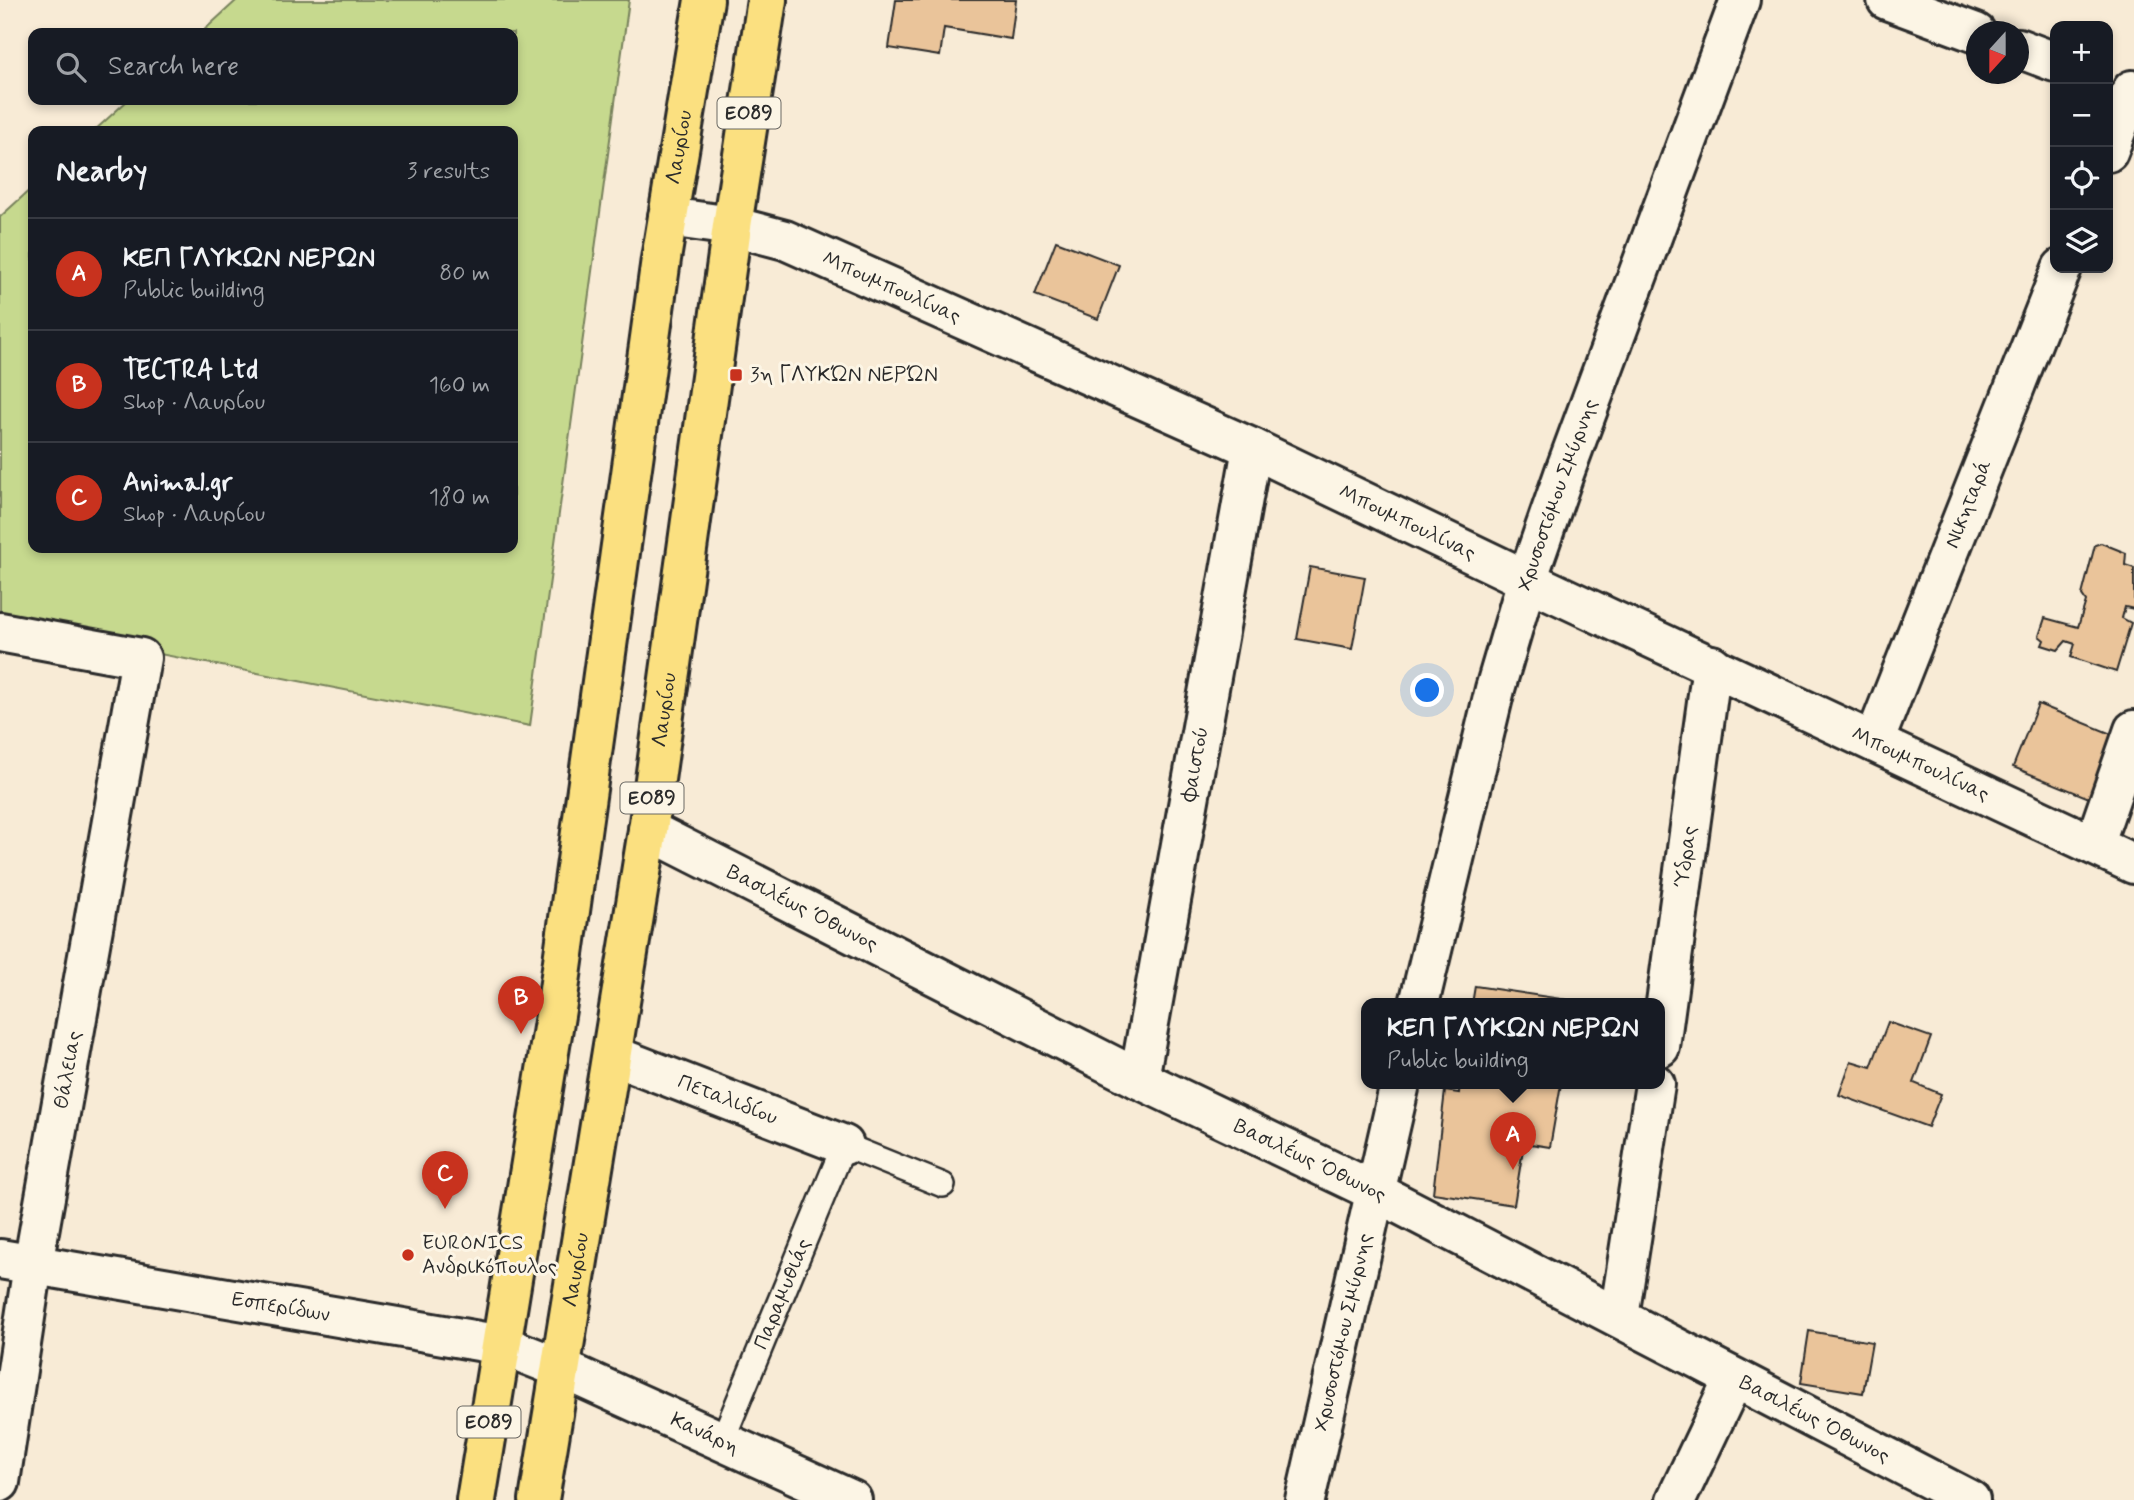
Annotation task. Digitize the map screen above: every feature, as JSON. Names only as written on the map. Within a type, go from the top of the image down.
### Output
[{"type":"main road","name":"Λαυρίου","points":[[476,1500],[558,997],[668,217],[704,0]]},
{"type":"main road","name":"Λαυρίου","points":[[539,1500],[648,830],[732,226],[767,0]]},
{"type":"street","name":"Χρυσοστόμου Σμύρνης","points":[[1420,998],[1492,702],[1527,580],[1564,471],[1740,0]]},
{"type":"street","points":[[1887,0],[1966,29]]},
{"type":"street","points":[[2029,52],[2050,60]]},
{"type":"street","points":[[2109,147],[2125,87]]},
{"type":"street","name":"Μπουμπουλίνας","points":[[668,217],[732,226],[785,240],[1252,448],[2134,864]]},
{"type":"street","name":"Νικηταρά","points":[[1874,741],[2060,273]]},
{"type":"street","name":"Φαιστού","points":[[1139,1079],[1252,448]]},
{"type":"street","name":"Θάλειας","points":[[0,632],[141,659],[17,1262],[0,1482]]},
{"type":"street","name":"Ύδρας","points":[[1665,1010],[1712,665]]},
{"type":"street","points":[[2094,845],[2134,730]]},
{"type":"street","name":"Βασιλέως Όθωνος","points":[[648,830],[1139,1079],[1376,1192],[1970,1500]]},
{"type":"street","name":"Πεταλιδίου","points":[[612,1055],[844,1145]]},
{"type":"street","name":"Χρυσοστόμου Σμύρνης","points":[[1305,1500],[1399,1089]]},
{"type":"street","points":[[1619,1317],[1654,1089]]},
{"type":"street","name":"Εσπερίδων","points":[[17,1262],[502,1345],[560,1368]]},
{"type":"street","name":"Κανάρη","points":[[560,1368],[852,1500]]},
{"type":"street","points":[[1676,1500],[1734,1378]]},
{"type":"lane","points":[[844,1145],[943,1185]]},
{"type":"lane","name":"Παραμυθιάς","points":[[722,1441],[844,1145]]},
{"type":"green space","points":[[237,0],[629,0],[530,726],[0,623],[0,217],[28,192],[28,553],[518,553],[518,126],[99,126],[123,105],[518,105],[518,28],[206,28]]},
{"type":"building","points":[[896,0],[1016,0],[1011,39],[944,28],[940,56],[889,48]]},
{"type":"building","points":[[1056,241],[1119,265],[1098,319],[1035,295]]},
{"type":"building","points":[[2101,543],[2126,553],[2125,565],[2134,568],[2134,609],[2125,607],[2122,618],[2131,623],[2116,672],[2071,657],[2075,644],[2066,641],[2058,650],[2042,645],[2044,640],[2039,636],[2045,618],[2078,627],[2086,601],[2082,595],[2095,545]]},
{"type":"building","points":[[1310,567],[1365,577],[1352,649],[1297,639]]},
{"type":"building","points":[[2038,704],[2114,735],[2089,798],[2013,767]]},
{"type":"building","points":[[1475,986],[1555,998],[1473,998]]},
{"type":"building","points":[[1888,1022],[1931,1037],[1914,1083],[1941,1094],[1928,1127],[1839,1095],[1851,1061],[1871,1067]]},
{"type":"building","points":[[1459,1089],[1560,1089],[1550,1147],[1524,1143],[1514,1205],[1433,1193],[1445,1091],[1459,1093]]},
{"type":"building","points":[[1809,1331],[1872,1342],[1863,1393],[1801,1383]]},
{"type":"place","name":"3η ΓΛΥΚΏΝ ΝΕΡΏΝ","points":[[736,375]]},
{"type":"place","name":"TECTRA Ltd","points":[[521,1034]]},
{"type":"place","name":"ΚΕΠ ΓΛΥΚΩΝ ΝΕΡΩΝ","points":[[1513,1170]]},
{"type":"place","name":"Animal.gr","points":[[445,1209]]},
{"type":"place","name":"EURONICS Ανδρικόπουλος","points":[[408,1255]]}]
